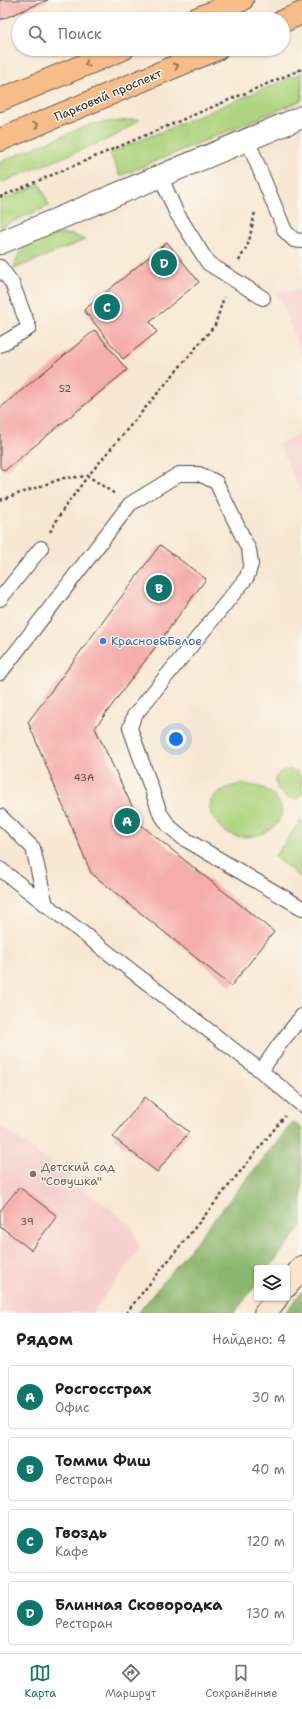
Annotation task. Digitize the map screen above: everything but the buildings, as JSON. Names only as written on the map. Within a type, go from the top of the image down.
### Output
[{"type":"main road","points":[[213,12],[242,0]]},
{"type":"main road","points":[[290,18],[302,13]]},
{"type":"main road","points":[[0,100],[106,56]]},
{"type":"main road","name":"Парковый проспект","points":[[0,140],[200,56]]},
{"type":"main road","points":[[290,1282],[302,1267]]},
{"type":"main road","points":[[265,1313],[275,1301]]},
{"type":"street","points":[[0,242],[302,117]]},
{"type":"lane","points":[[247,140],[285,231],[294,240],[302,241]]},
{"type":"lane","points":[[160,175],[176,212],[208,263],[263,298]]},
{"type":"lane","points":[[0,266],[12,283],[29,328],[0,345]]},
{"type":"lane","points":[[0,673],[130,504],[179,474],[199,474],[216,482],[249,550],[251,564],[247,577],[134,716],[130,728],[160,813],[169,826],[183,838],[302,908]]},
{"type":"lane","points":[[0,599],[41,548]]},
{"type":"lane","points":[[0,816],[33,848],[46,905]]},
{"type":"lane","points":[[0,869],[261,1071],[299,1103]]},
{"type":"lane","points":[[261,1071],[302,1016]]},
{"type":"path","points":[[0,197],[302,69]]},
{"type":"path","points":[[41,548],[64,508],[88,476],[215,325],[230,277],[249,242],[262,175]]},
{"type":"path","points":[[0,500],[64,478],[88,476],[130,504]]},
{"type":"path","points":[[126,1313],[299,1103]]},
{"type":"shaded area","points":[[276,291],[302,291],[302,353]]},
{"type":"shaded area","points":[[302,432],[302,494],[279,444]]},
{"type":"shaded area","name":"Детский сад \"Совушка\"","points":[[0,1125],[130,1224],[141,1248],[92,1313],[0,1313]]},
{"type":"green space","points":[[302,73],[302,100],[120,176],[110,153]]},
{"type":"green space","points":[[140,119],[115,136],[0,183],[0,162],[91,124]]},
{"type":"green space","points":[[40,184],[49,206],[0,227],[0,201]]},
{"type":"green space","points":[[61,234],[72,235],[85,240],[14,269],[16,260],[20,253],[30,243],[45,237]]},
{"type":"green space","points":[[283,771],[295,771],[302,777],[302,794],[297,799],[289,798],[283,794],[276,784],[278,775]]},
{"type":"green space","points":[[243,784],[257,786],[269,791],[276,798],[281,809],[280,818],[274,826],[265,832],[253,836],[241,837],[230,834],[220,827],[213,818],[210,810],[210,803],[218,793],[225,789]]},
{"type":"green space","points":[[302,820],[302,878],[274,857]]},
{"type":"green space","points":[[293,1122],[302,1129],[302,1226],[271,1265],[254,1265],[254,1288],[234,1313],[138,1313]]},
{"type":"green space","points":[[302,1291],[302,1313],[285,1313]]},
{"type":"place","name":"Блинная Сковородка","points":[[164,263]]},
{"type":"place","name":"Гвоздь","points":[[107,307]]},
{"type":"place","name":"Томми Фиш","points":[[159,588]]},
{"type":"place","name":"Красное&Белое","points":[[103,641]]},
{"type":"place","name":"Росгосстрах","points":[[127,821]]},
{"type":"place","name":"Детский сад \"Совушка\"","points":[[33,1174]]}]
